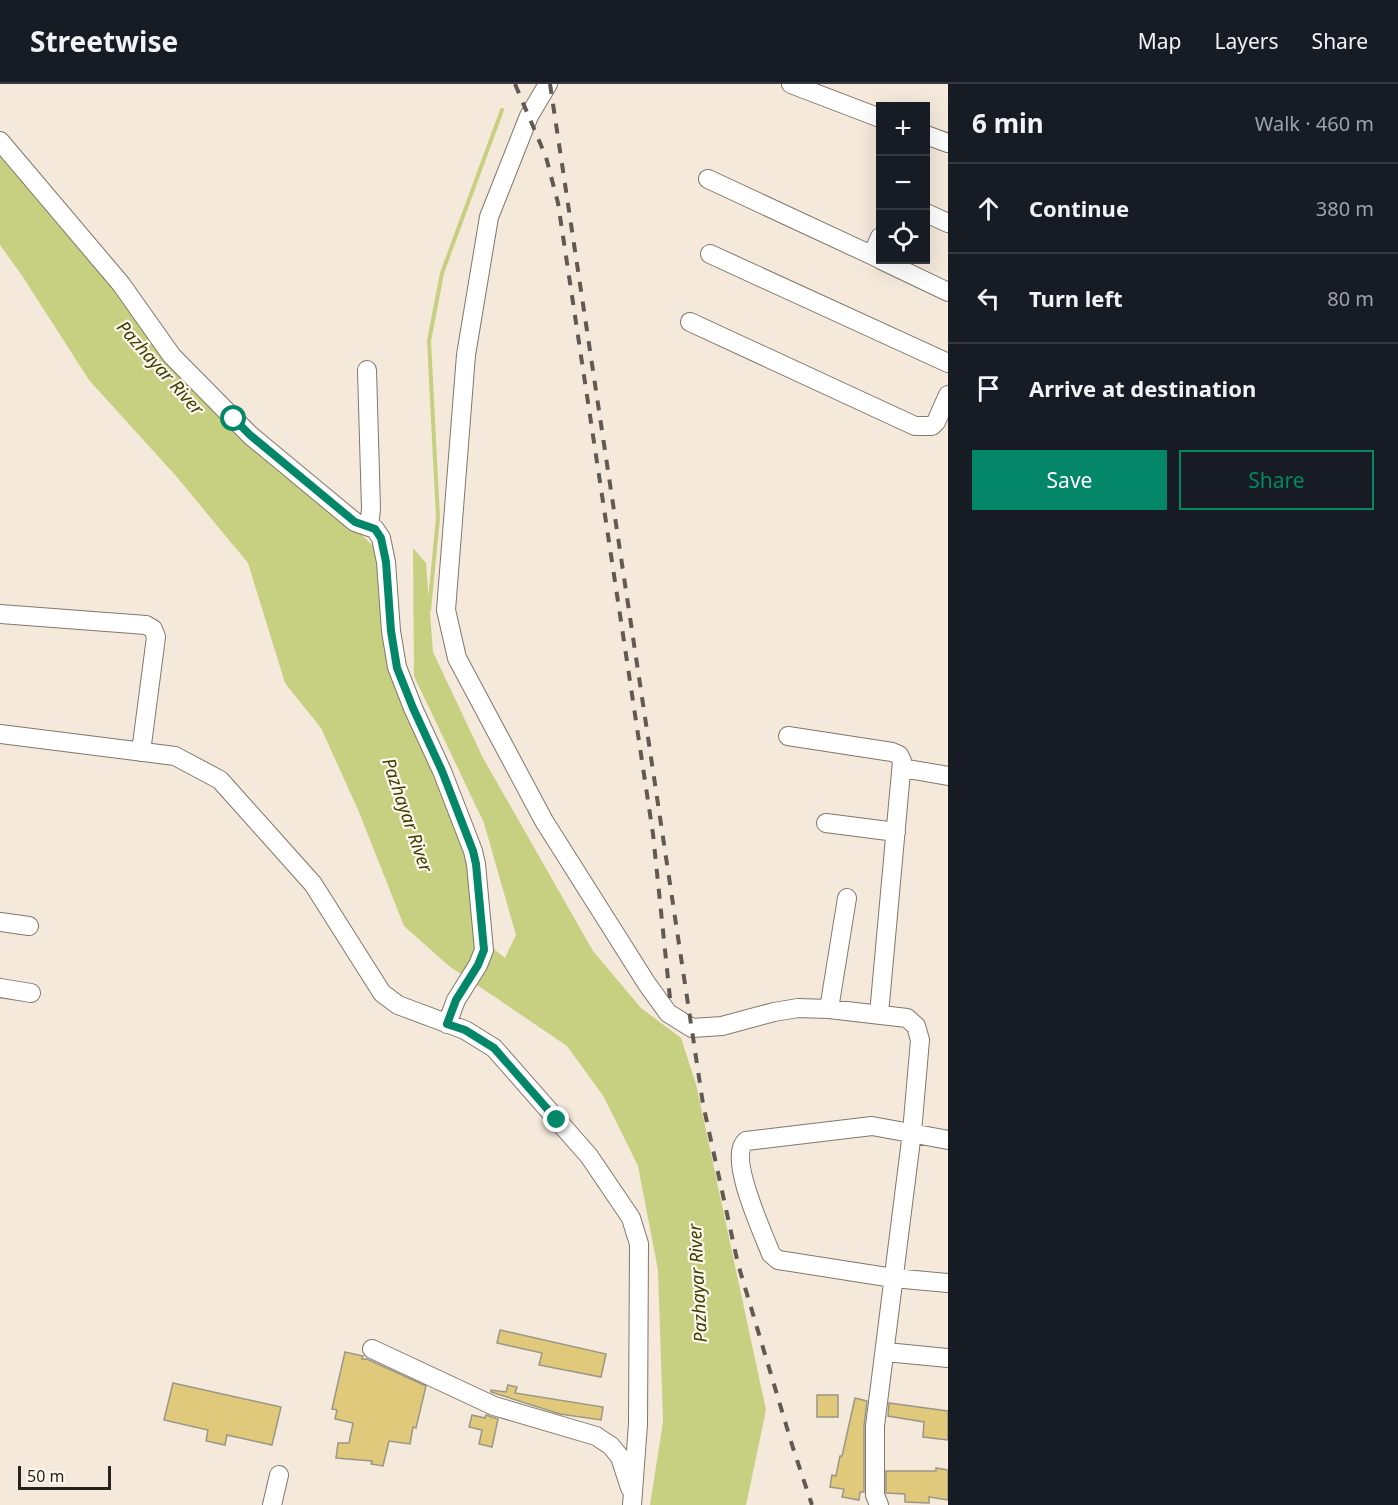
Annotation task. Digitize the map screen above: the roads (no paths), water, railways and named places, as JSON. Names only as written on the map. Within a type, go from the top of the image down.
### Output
[{"type":"street","points":[[548,84],[530,116],[489,217],[468,344],[446,610],[457,658],[544,821],[647,984],[668,1013],[692,1028],[722,1026],[798,1008],[830,1009],[907,1018],[919,1031],[912,1132],[875,1426],[875,1495],[879,1505]]},
{"type":"street","points":[[791,84],[876,116]]},
{"type":"street","points":[[930,136],[948,143]]},
{"type":"street","points":[[0,141],[121,284],[172,357],[250,435],[355,522],[369,526],[379,533],[384,548],[391,631],[397,668],[442,771],[476,864],[484,950],[478,965],[456,1000],[447,1024]]},
{"type":"street","points":[[708,179],[876,257]]},
{"type":"street","points":[[930,215],[948,223]]},
{"type":"street","points":[[710,254],[948,363]]},
{"type":"street","points":[[890,264],[948,292]]},
{"type":"street","points":[[690,322],[915,426],[932,426],[948,395]]},
{"type":"street","points":[[366,370],[371,509],[369,526]]},
{"type":"street","points":[[0,614],[146,625],[153,629],[156,637],[141,752]]},
{"type":"street","points":[[0,734],[175,756],[220,780],[313,884],[382,993],[398,1005],[465,1030],[494,1048],[589,1156],[631,1218],[639,1244],[638,1424],[633,1502]]},
{"type":"street","points":[[788,736],[892,752],[899,755],[902,761],[879,1014]]},
{"type":"street","points":[[902,768],[948,776]]},
{"type":"street","points":[[826,823],[896,832]]},
{"type":"street","points":[[830,1009],[847,898]]},
{"type":"street","points":[[0,922],[29,926]]},
{"type":"street","points":[[0,988],[31,993]]},
{"type":"street","points":[[948,1140],[872,1126],[746,1141],[740,1150],[744,1182],[774,1258],[790,1263],[893,1278],[948,1283]]},
{"type":"street","points":[[372,1349],[494,1406],[596,1436],[611,1446],[620,1457],[633,1502]]},
{"type":"street","points":[[886,1352],[948,1358]]},
{"type":"street","points":[[272,1505],[279,1475]]},
{"type":"water","name":"Pazhayar River","points":[[0,150],[178,369],[275,462],[361,534],[392,565],[399,650],[417,703],[481,848],[488,894],[489,945],[505,958],[516,935],[484,823],[414,676],[413,548],[426,563],[433,652],[483,758],[593,951],[641,1008],[681,1038],[696,1084],[766,1410],[746,1505],[650,1505],[663,1422],[658,1270],[638,1166],[604,1097],[567,1046],[449,966],[404,926],[359,812],[321,728],[285,683],[248,563],[176,476],[89,380],[0,245]]},
{"type":"waterway","points":[[429,610],[438,518],[429,341],[442,273],[502,110]]},
{"type":"railway","points":[[515,84],[546,157],[558,203],[653,834],[671,1008]]},
{"type":"railway","points":[[550,84],[703,1104],[738,1264],[812,1505]]}]
